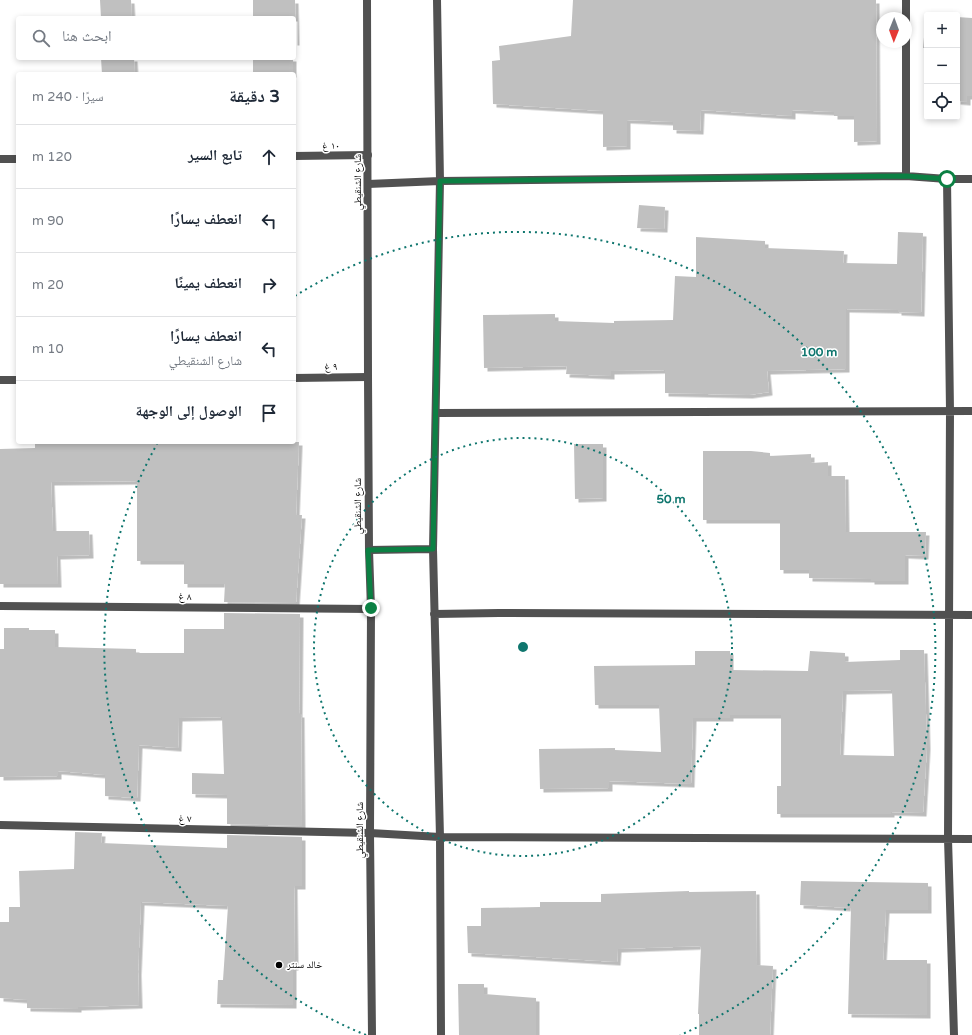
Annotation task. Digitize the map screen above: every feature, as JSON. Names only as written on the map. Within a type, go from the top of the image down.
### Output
[{"type":"street","name":"شارع الشنقيطي","points":[[368,0],[368,550],[371,608],[370,833],[372,1035]]},
{"type":"street","points":[[437,0],[440,181],[433,549],[440,837],[440,1035]]},
{"type":"street","points":[[906,0],[906,176]]},
{"type":"street","name":"١٠ غ","points":[[296,156],[368,155]]},
{"type":"street","points":[[0,159],[16,159]]},
{"type":"street","points":[[368,184],[440,181],[906,176],[972,179]]},
{"type":"street","points":[[947,179],[950,411],[948,839],[954,1035]]},
{"type":"street","name":"٩ غ","points":[[296,378],[368,377]]},
{"type":"street","points":[[0,380],[16,380]]},
{"type":"street","points":[[436,413],[972,411]]},
{"type":"street","points":[[368,550],[433,549]]},
{"type":"street","name":"٨ غ","points":[[0,606],[371,608]]},
{"type":"street","points":[[434,614],[972,615]]},
{"type":"street","name":"٧ غ","points":[[0,825],[370,833],[440,837],[972,838]]},
{"type":"building","points":[[100,0],[131,0],[132,16],[101,16]]},
{"type":"building","points":[[253,0],[295,0],[295,16],[253,16]]},
{"type":"building","points":[[573,0],[876,0],[877,141],[854,142],[854,116],[834,116],[834,112],[792,110],[792,116],[701,110],[700,131],[673,130],[673,122],[627,120],[627,146],[603,147],[603,111],[493,104],[492,61],[500,60],[499,46],[571,36]]},
{"type":"building","points":[[960,17],[972,18],[972,96],[967,96],[967,102],[960,101]]},
{"type":"building","points":[[101,60],[134,60],[135,72],[102,72]]},
{"type":"building","points":[[253,60],[293,60],[293,72],[253,72]]},
{"type":"building","points":[[639,205],[665,207],[664,229],[637,228]]},
{"type":"building","points":[[898,232],[923,233],[921,313],[898,312],[898,310],[846,309],[846,369],[767,371],[769,392],[749,395],[665,393],[665,370],[611,371],[611,376],[566,374],[567,366],[484,368],[483,315],[555,314],[555,321],[614,323],[614,321],[673,320],[675,276],[696,277],[696,237],[765,241],[765,248],[844,251],[843,263],[897,264]]},
{"type":"building","points":[[296,442],[299,442],[296,515],[302,515],[296,603],[224,602],[225,584],[184,584],[184,561],[137,561],[137,481],[51,482],[53,531],[89,531],[90,555],[57,556],[58,584],[0,584],[0,449],[35,448],[35,444],[296,444]]},
{"type":"building","points":[[574,444],[603,444],[603,498],[575,499]]},
{"type":"building","points":[[703,451],[751,451],[770,453],[770,456],[811,454],[811,463],[828,462],[828,476],[845,476],[846,532],[926,532],[925,556],[905,555],[905,581],[809,578],[809,570],[780,570],[780,520],[703,520]]},
{"type":"building","points":[[224,613],[300,614],[299,714],[301,714],[302,826],[227,824],[227,795],[192,794],[192,773],[224,774],[222,717],[179,718],[178,748],[139,745],[137,798],[105,796],[105,775],[58,771],[58,776],[0,777],[0,649],[4,649],[4,628],[55,630],[55,647],[136,649],[136,653],[184,653],[184,629],[224,629]]},
{"type":"building","points":[[900,650],[924,650],[927,746],[923,813],[891,812],[891,814],[777,814],[777,786],[781,786],[781,715],[730,715],[730,718],[693,718],[691,784],[609,781],[609,788],[540,789],[539,749],[615,748],[615,750],[661,752],[659,705],[595,705],[594,666],[695,665],[695,651],[730,651],[730,670],[808,671],[810,651],[845,653],[845,662],[900,660]],"holes":[[[892,690],[894,756],[840,755],[843,691]]]},
{"type":"building","points":[[75,832],[102,833],[101,843],[227,848],[227,835],[302,837],[302,886],[294,886],[295,967],[293,967],[293,1005],[217,1004],[218,980],[223,980],[228,906],[141,902],[138,972],[139,1005],[78,1007],[78,1009],[27,1008],[27,1000],[0,998],[0,922],[9,922],[9,907],[20,907],[19,871],[74,869]]},
{"type":"building","points":[[801,881],[928,883],[928,910],[886,910],[883,960],[927,960],[927,1015],[848,1014],[851,908],[800,905]]},
{"type":"building","points":[[689,891],[756,891],[757,965],[773,966],[770,1035],[699,1035],[698,1014],[701,946],[618,949],[617,962],[468,953],[467,926],[481,926],[481,908],[540,907],[540,902],[601,902],[601,894]]},
{"type":"building","points":[[458,984],[484,984],[484,994],[536,998],[536,1035],[459,1035]]},
{"type":"place","name":"خالد سنتر","points":[[279,965]]},
{"type":"route","points":[[371,608],[368,550],[433,549],[440,181],[906,176],[947,179]]}]
